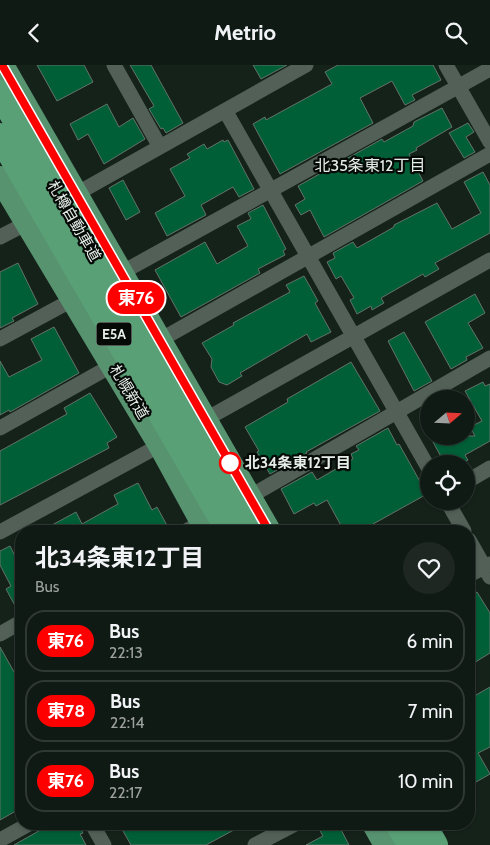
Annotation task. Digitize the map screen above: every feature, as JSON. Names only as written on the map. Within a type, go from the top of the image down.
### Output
[{"type":"highway","points":[[2,65],[265,525]]},
{"type":"highway","name":"札樽自動車道","points":[[0,93],[251,525]]},
{"type":"highway","name":"札樽自動車道","points":[[0,136],[226,525]]},
{"type":"highway","name":"札幌新道","points":[[0,178],[160,445],[197,525]]},
{"type":"highway","points":[[377,830],[386,845]]},
{"type":"highway","points":[[402,830],[411,845]]},
{"type":"highway","points":[[426,830],[435,845]]},
{"type":"highway","points":[[439,830],[448,845]]},
{"type":"street","points":[[114,65],[160,147]]},
{"type":"street","points":[[446,65],[490,142]]},
{"type":"street","points":[[76,194],[226,112],[300,66]]},
{"type":"street","points":[[122,273],[490,69]]},
{"type":"street","points":[[226,112],[421,455]]},
{"type":"street","points":[[160,341],[490,153]]},
{"type":"street","points":[[0,237],[27,223]]},
{"type":"street","points":[[0,532],[160,445],[490,260]]},
{"type":"street","points":[[0,339],[74,299]]},
{"type":"street","points":[[249,497],[490,358]]},
{"type":"street","points":[[0,428],[113,365]]},
{"type":"street","points":[[475,477],[490,468]]},
{"type":"street","points":[[452,510],[461,525]]},
{"type":"street","points":[[475,549],[488,569],[475,573]]},
{"type":"street","points":[[1,630],[15,624]]},
{"type":"street","points":[[0,840],[18,830]]},
{"type":"street","points":[[95,830],[104,845]]},
{"type":"street","points":[[254,845],[283,830]]},
{"type":"building","points":[[37,65],[84,65],[93,82],[57,101]]},
{"type":"building","points":[[130,65],[151,65],[183,123],[166,133],[163,128],[161,129],[149,109],[154,106]]},
{"type":"building","points":[[253,65],[287,65],[261,79]]},
{"type":"building","points":[[338,65],[433,65],[441,80],[412,95],[415,100],[405,105],[392,81],[360,98],[373,123],[280,174],[253,124],[265,117],[266,120],[332,84],[325,72]]},
{"type":"building","points":[[107,104],[119,127],[133,118],[145,139],[104,164],[88,134],[78,140],[70,124]]},
{"type":"building","points":[[442,108],[452,127],[409,154],[423,181],[324,237],[310,210],[301,215],[295,205],[305,199],[298,186],[382,139],[384,142],[413,126],[414,122]]},
{"type":"building","points":[[468,123],[474,132],[466,137],[475,152],[464,158],[449,133]]},
{"type":"building","points":[[223,140],[224,142],[228,140],[254,189],[239,197],[233,187],[201,205],[206,215],[167,236],[155,213],[185,196],[170,169],[190,158],[187,154],[204,144],[207,149]]},
{"type":"building","points":[[483,172],[490,185],[490,233],[435,263],[439,269],[425,277],[423,274],[381,298],[384,303],[372,310],[371,306],[357,314],[350,300],[354,298],[341,276],[336,279],[327,262],[335,258],[333,253],[353,242],[357,248],[394,227],[394,225],[437,203],[452,229],[481,213],[464,182]]},
{"type":"building","points":[[123,180],[140,212],[126,220],[109,188]]},
{"type":"building","points":[[263,205],[286,249],[283,251],[285,255],[258,269],[260,273],[181,317],[155,270],[205,242],[217,264],[248,246],[237,226],[251,219],[248,213]]},
{"type":"building","points":[[18,263],[38,304],[12,318],[14,321],[0,328],[0,272]]},
{"type":"building","points":[[304,276],[318,301],[315,303],[331,332],[311,342],[307,334],[240,373],[242,376],[227,385],[219,382],[211,367],[212,359],[202,343],[234,325],[233,323],[290,292],[286,285]]},
{"type":"building","points":[[475,294],[485,313],[468,323],[483,348],[466,357],[467,360],[451,369],[425,322]]},
{"type":"building","points":[[54,327],[79,373],[10,412],[9,410],[0,415],[0,361],[9,377],[42,360],[31,339]]},
{"type":"building","points":[[404,332],[432,381],[414,391],[388,341]]},
{"type":"building","points":[[351,362],[380,411],[270,474],[245,427],[288,402],[287,399]]},
{"type":"building","points":[[483,382],[485,386],[490,384],[490,441],[465,455],[440,455],[435,445],[475,445],[475,424],[482,421],[475,409],[475,390],[467,390]]},
{"type":"building","points":[[90,393],[117,437],[107,443],[109,448],[0,505],[0,451],[67,414],[64,408]]},
{"type":"building","points":[[388,428],[420,482],[420,498],[374,525],[341,525],[327,500],[316,506],[314,503],[294,514],[281,489],[312,472],[317,480],[353,459],[351,454],[359,450],[356,446]]},
{"type":"building","points":[[138,483],[152,510],[157,507],[167,525],[52,525],[76,512],[82,524],[118,504],[114,495]]},
{"type":"building","points":[[10,546],[15,556],[15,606],[6,589],[11,586],[0,565],[0,551]]},
{"type":"building","points":[[477,592],[490,613],[490,653],[475,662],[475,593]]},
{"type":"building","points":[[0,647],[15,674],[15,811],[0,820]]},
{"type":"building","points":[[490,687],[490,747],[478,753],[490,774],[475,783],[475,733],[475,696]]},
{"type":"building","points":[[40,830],[81,830],[83,833],[80,834],[86,845],[14,845]]},
{"type":"building","points":[[122,830],[234,830],[206,845],[131,845]]},
{"type":"building","points":[[320,830],[341,830],[349,845],[306,845],[323,836]]},
{"type":"bus line","name":"東76","points":[[2,65],[266,525]]},
{"type":"place","name":"北34条東12丁目","points":[[230,463]]},
{"type":"district","name":"北35条東12丁目","points":[[370,165]]}]
